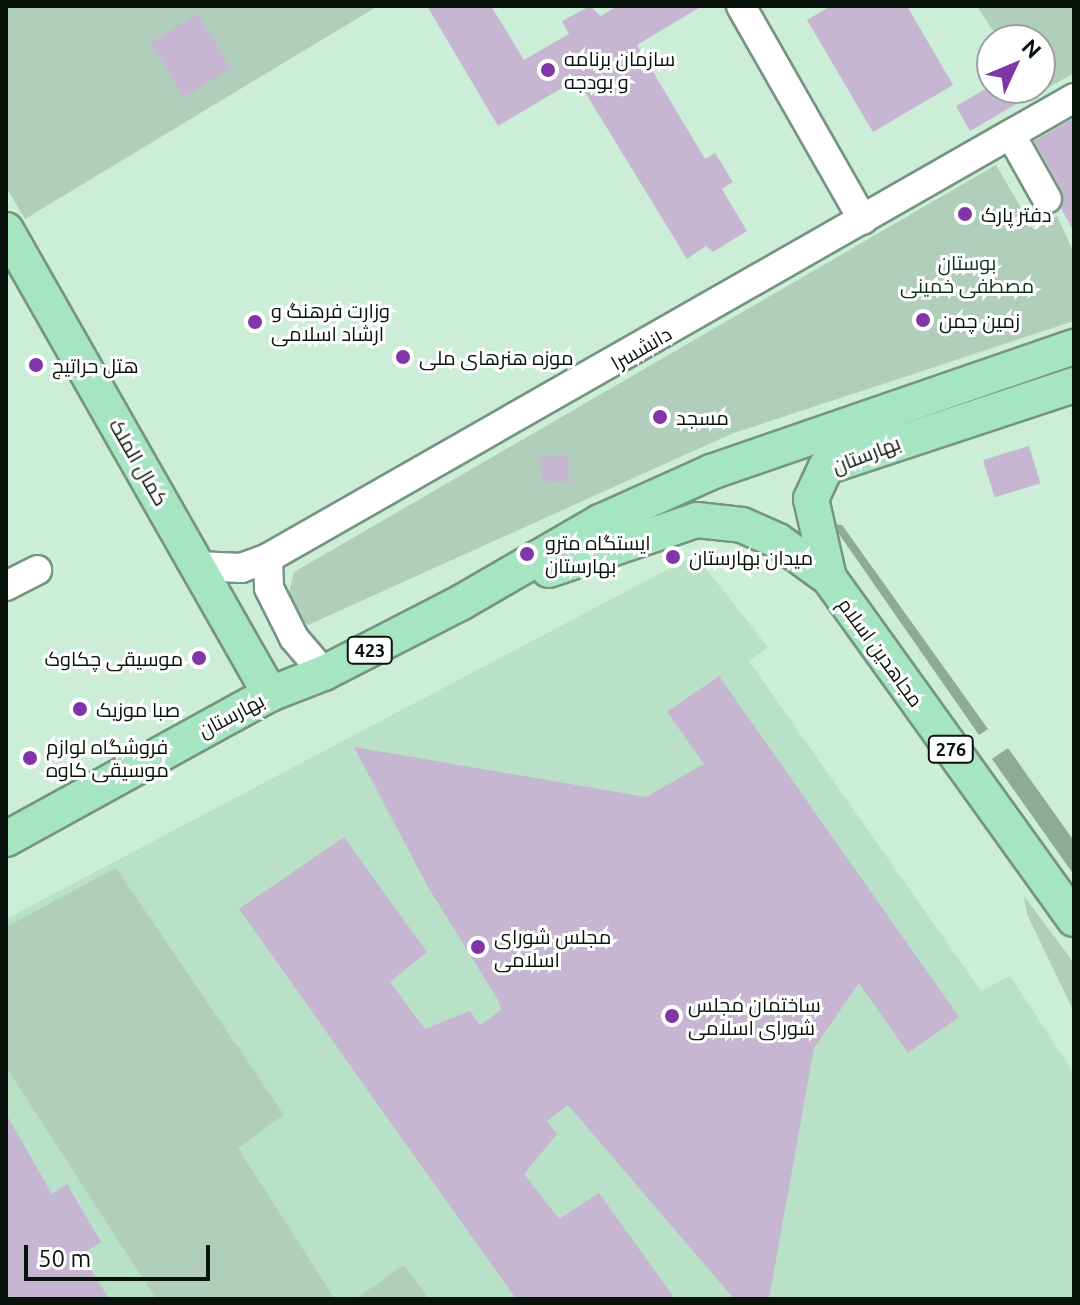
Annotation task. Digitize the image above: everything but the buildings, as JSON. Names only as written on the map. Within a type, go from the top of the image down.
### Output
[{"type":"main road","name":"کمال الملک","points":[[6,230],[270,694]]},
{"type":"main road","name":"بهارستان","points":[[6,839],[270,694],[324,673],[462,602],[600,522],[711,472],[1074,347]]},
{"type":"main road","name":"بهارستان","points":[[829,578],[811,499],[826,467],[1074,385]]},
{"type":"main road","name":"بهارستان","points":[[462,602],[670,526],[709,519],[759,532],[829,578]]},
{"type":"main road","name":"مجاهدین اسلام","points":[[829,578],[1074,919]]},
{"type":"street","points":[[741,6],[863,220]]},
{"type":"street","name":"دانشسرا","points":[[198,566],[241,568],[268,558],[1074,98]]},
{"type":"street","points":[[1011,135],[1047,199]]},
{"type":"street","points":[[268,558],[269,588],[294,638],[324,673]]},
{"type":"street","points":[[6,586],[37,570]]},
{"type":"shaded area","points":[[832,524],[842,525],[988,729],[979,735]]},
{"type":"shaded area","name":"مجلس شورای اسلامی","points":[[695,555],[768,647],[749,661],[981,991],[1010,976],[1074,1073],[1074,1299],[6,1299],[6,919]]},
{"type":"shaded area","points":[[1008,748],[1074,841],[1074,875],[992,759]]},
{"type":"green space","points":[[6,6],[378,6],[25,219],[6,187]]},
{"type":"green space","points":[[977,6],[1074,6],[1074,73],[1056,83],[1056,24],[989,24]]},
{"type":"green space","name":"بوستان مصطفی خمینی","points":[[996,165],[1034,230],[1057,216],[1074,253],[1074,321],[731,434],[308,625],[297,616],[288,598],[294,572]]},
{"type":"green space","points":[[116,868],[284,1115],[238,1148],[335,1299],[156,1299],[6,1067],[6,927]]},
{"type":"green space","points":[[1024,896],[1074,963],[1074,1012],[1027,914]]},
{"type":"green space","points":[[404,1265],[429,1299],[355,1299]]},
{"type":"place","name":"سازمان برنامه و بودجه","points":[[548,70]]},
{"type":"place","name":"دفتر پارک","points":[[965,214]]},
{"type":"place","name":"زمین چمن","points":[[923,320]]},
{"type":"place","name":"وزارت فرهنگ و ارشاد اسلامی","points":[[255,322]]},
{"type":"place","name":"موزه هنرهای ملی","points":[[403,357]]},
{"type":"place","name":"هتل حراتیج","points":[[36,365]]},
{"type":"place","name":"مسجد","points":[[660,417]]},
{"type":"place","name":"ایستگاه مترو بهارستان","points":[[527,554]]},
{"type":"place","name":"میدان بهارستان","points":[[673,557]]},
{"type":"place","name":"موسیقی چکاوک","points":[[199,658]]},
{"type":"place","name":"صبا موزیک","points":[[80,709]]},
{"type":"place","name":"فروشگاه لوازم موسیقی کاوه","points":[[30,758]]},
{"type":"place","name":"مجلس شورای اسلامی","points":[[478,947]]},
{"type":"place","name":"ساختمان مجلس شورای اسلامی","points":[[672,1016]]}]
